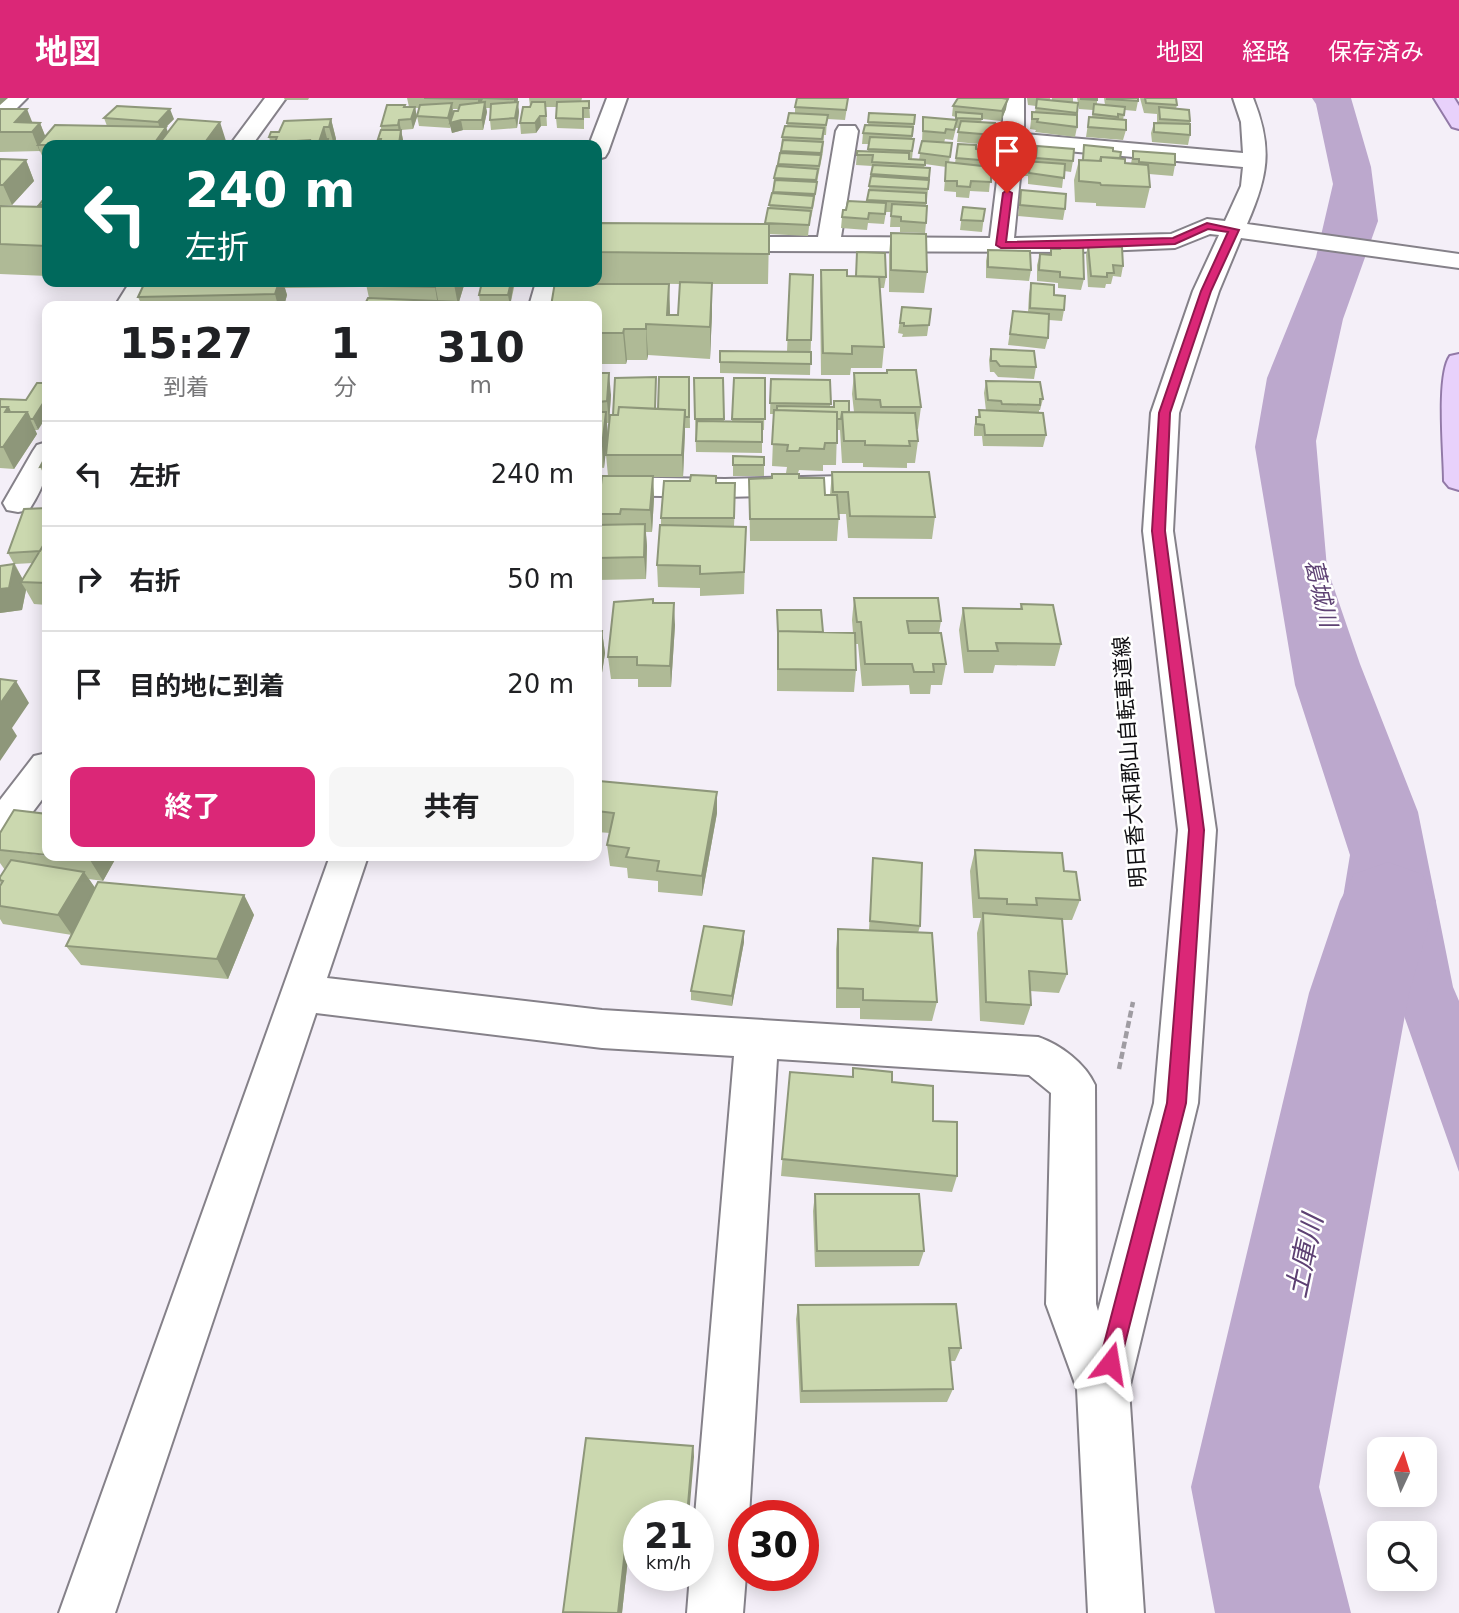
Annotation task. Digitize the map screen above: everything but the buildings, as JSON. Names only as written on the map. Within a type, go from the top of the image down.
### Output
[{"type":"main road","points":[[1444,98],[1459,123]]},
{"type":"main road","points":[[1459,362],[1456,381],[1459,481]]},
{"type":"street","points":[[0,114],[17,98]]},
{"type":"street","points":[[245,140],[276,98]]},
{"type":"street","points":[[601,140],[617,98]]},
{"type":"street","points":[[1001,245],[1013,140],[1014,98]]},
{"type":"street","points":[[1103,1390],[1176,1103],[1196,830],[1158,531],[1165,413],[1206,291],[1241,231],[1255,161],[1252,122],[1243,98]]},
{"type":"street","points":[[828,246],[847,131]]},
{"type":"street","points":[[1013,140],[1255,161]]},
{"type":"street","points":[[692,244],[1078,245],[1175,241],[1207,226],[1448,260]]},
{"type":"street","points":[[132,301],[143,287]]},
{"type":"street","points":[[22,503],[42,461]]},
{"type":"street","points":[[602,486],[725,488],[911,484]]},
{"type":"street","points":[[0,828],[42,773]]},
{"type":"street","points":[[87,1613],[347,861]]},
{"type":"street","points":[[302,993],[602,1029],[1038,1056],[1073,1085],[1071,1304],[1103,1390],[1116,1613]]},
{"type":"street","points":[[715,1613],[757,1039]]},
{"type":"path","points":[[1118,1073],[1135,992]]},
{"type":"water","name":"葛城川","points":[[1312,98],[1351,98],[1371,167],[1378,221],[1343,319],[1316,441],[1327,568],[1360,664],[1418,812],[1453,987],[1459,1001],[1459,1172],[1396,993],[1331,970],[1350,855],[1295,685],[1255,447],[1267,378],[1316,257],[1333,184],[1316,104]]},
{"type":"waterway","name":"土庫川","points":[[1283,1613],[1255,1487],[1359,993],[1388,901]]},
{"type":"route","points":[[1007,193],[1001,245],[1175,241],[1207,226],[1234,230],[1206,291],[1165,413],[1158,531],[1196,830],[1176,1103],[1110,1363]]}]
